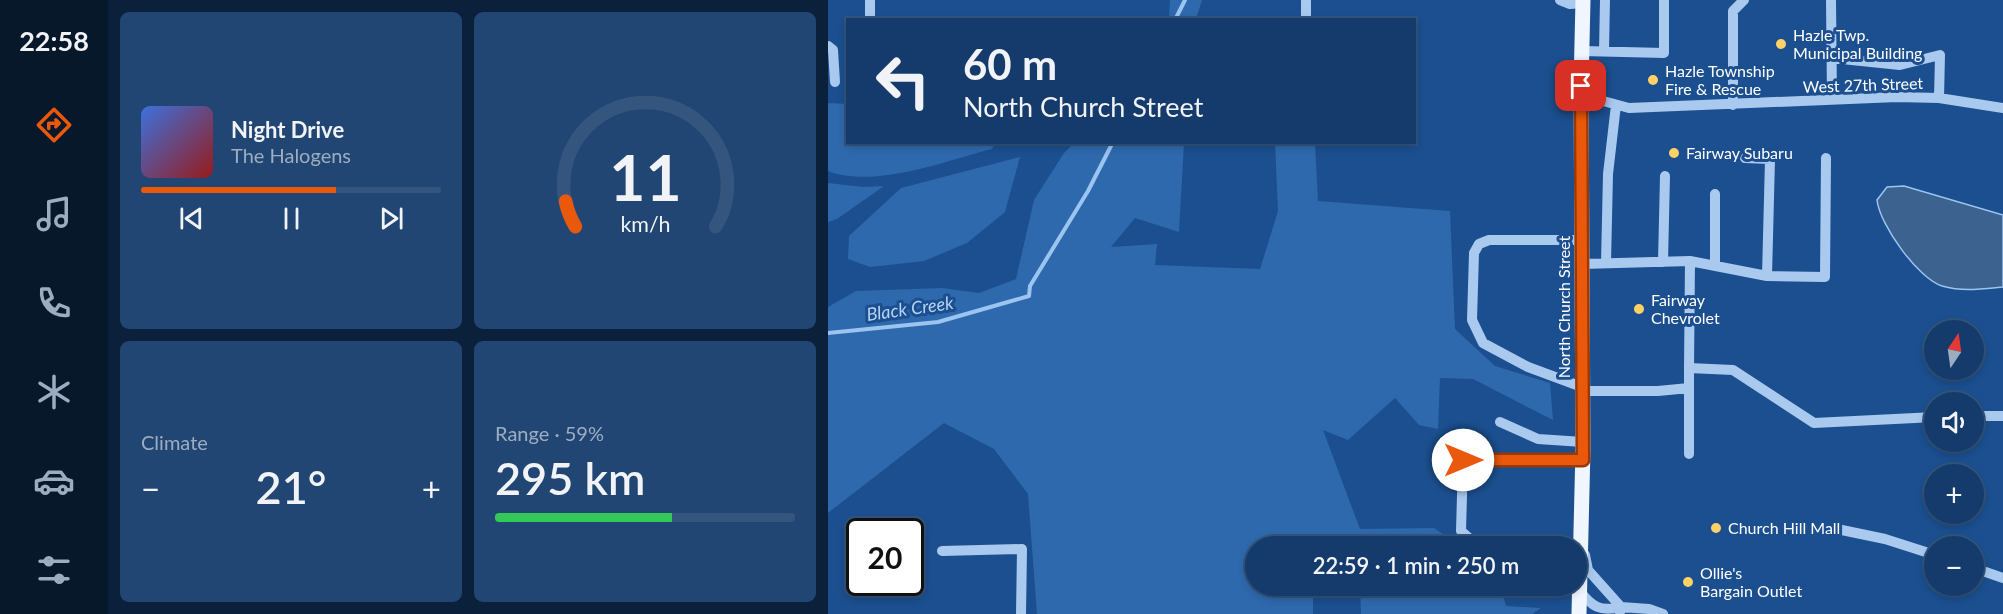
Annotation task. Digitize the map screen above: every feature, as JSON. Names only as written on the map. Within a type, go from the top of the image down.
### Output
[{"type":"main road","name":"North Church Street","points":[[1577,536],[1583,450],[1581,96],[1583,2]]},
{"type":"main road","name":"North Church Street","points":[[1579,596],[1579,614]]},
{"type":"street","points":[[870,0],[870,18]]},
{"type":"street","points":[[1306,0],[1306,18]]},
{"type":"street","points":[[1560,0],[1570,4],[1583,2]]},
{"type":"street","points":[[1604,51],[1605,0]]},
{"type":"street","points":[[1582,51],[1664,53],[1664,0]]},
{"type":"street","points":[[1733,105],[1733,11],[1744,0]]},
{"type":"street","points":[[1831,0],[1832,100]]},
{"type":"street","points":[[828,46],[832,50],[831,82]]},
{"type":"street","points":[[1832,58],[1900,65],[1940,55],[1939,98]]},
{"type":"street","name":"West 27th Street","points":[[1581,96],[1629,108],[1939,98],[2003,108]]},
{"type":"street","points":[[1606,263],[1609,157],[1616,105]]},
{"type":"street","points":[[1745,158],[1770,159],[1767,276]]},
{"type":"street","points":[[1582,264],[1690,261],[1767,276],[1825,277],[1826,158]]},
{"type":"street","points":[[1663,262],[1665,176]]},
{"type":"street","points":[[1714,266],[1715,194]]},
{"type":"street","points":[[1582,240],[1490,240],[1479,244],[1474,254],[1472,320],[1483,343],[1528,366],[1582,389],[1658,391],[1689,388]]},
{"type":"street","points":[[1689,454],[1690,261]]},
{"type":"street","points":[[1689,368],[1733,370],[1814,423],[1924,418]]},
{"type":"street","points":[[1984,416],[2003,416]]},
{"type":"street","points":[[1500,422],[1538,439],[1583,450]]},
{"type":"street","points":[[1467,536],[1461,531],[1463,460],[1583,450]]},
{"type":"street","points":[[1836,530],[1885,539],[1924,551]]},
{"type":"street","points":[[942,551],[1022,549],[1021,614]]},
{"type":"street","points":[[1587,568],[1621,610]]},
{"type":"street","points":[[1984,571],[2003,578]]},
{"type":"street","points":[[1584,596],[1590,604],[1607,610],[1649,609],[1663,614]]},
{"type":"shaded area","points":[[1170,0],[1202,0],[1196,18],[1169,18]]},
{"type":"shaded area","points":[[828,103],[846,104],[846,144],[994,144],[992,149],[932,166],[888,175],[846,176],[828,171]]},
{"type":"shaded area","points":[[1073,144],[1184,144],[1179,232],[1135,218],[1111,247],[1157,244],[1155,265],[1260,269],[1278,211],[1275,144],[1315,144],[1318,201],[1450,211],[1455,329],[1495,366],[1550,383],[1553,420],[1473,379],[1440,378],[1438,429],[1419,425],[1395,398],[1348,440],[1323,430],[1360,529],[1434,528],[1446,536],[1245,536],[1245,596],[1313,596],[1313,614],[1037,614],[1028,494],[994,449],[944,423],[828,513],[828,307],[856,291],[942,288],[979,293],[1016,279],[1034,200],[1064,153]]},
{"type":"shaded area","points":[[1020,157],[1005,212],[967,243],[924,261],[870,267],[848,259],[849,236],[901,188]]},
{"type":"shaded area","points":[[828,183],[863,187],[884,186],[837,219],[828,222]]},
{"type":"shaded area","points":[[1904,186],[2003,215],[2003,287],[1973,290],[1942,286],[1912,263],[1885,223],[1877,200],[1887,187]]},
{"type":"shaded area","points":[[1360,596],[1503,596],[1506,606],[1541,608],[1532,614],[1361,614]]},
{"type":"waterway","points":[[1176,18],[1185,0]]},
{"type":"waterway","name":"Black Creek","points":[[828,333],[938,322],[1029,296],[1030,286],[1088,191],[1112,144]]},
{"type":"place","name":"Hazle Twp. Municipal Building","points":[[1781,44]]},
{"type":"place","name":"Hazle Township Fire & Rescue","points":[[1653,80]]},
{"type":"place","name":"Fairway Subaru","points":[[1674,153]]},
{"type":"place","name":"Fairway Chevrolet","points":[[1639,309]]},
{"type":"place","name":"Church Hill Mall","points":[[1716,528]]},
{"type":"place","name":"Ollie's Bargain Outlet","points":[[1688,582]]},
{"type":"route","points":[[1463,460],[1583,460],[1581,86]]}]
